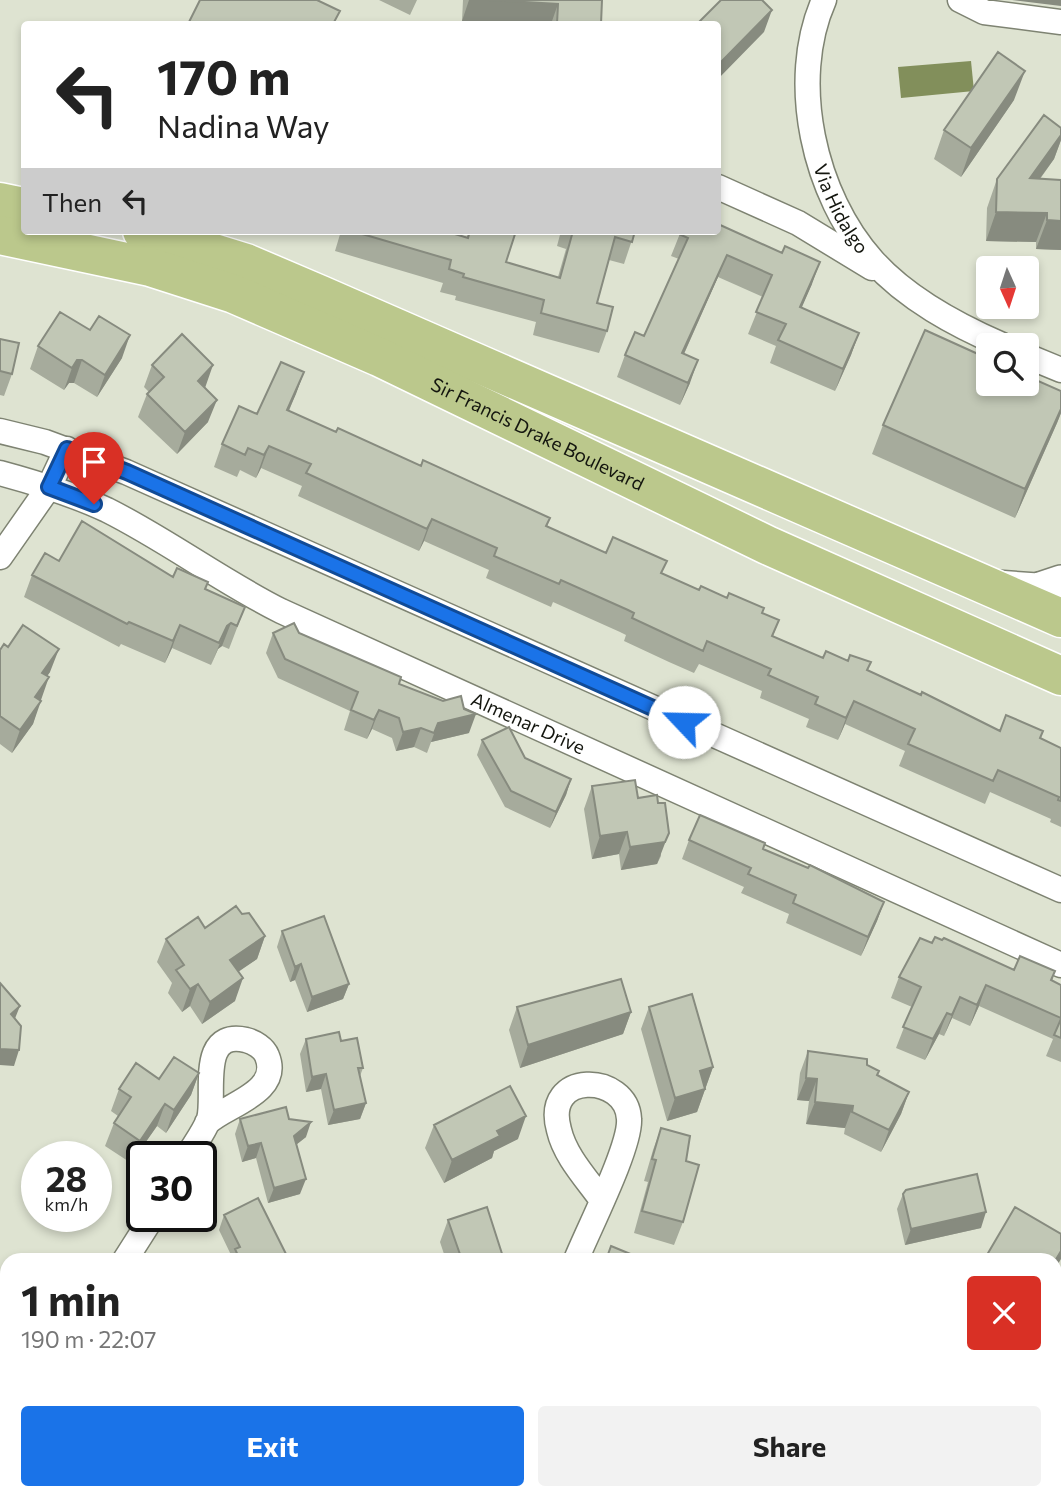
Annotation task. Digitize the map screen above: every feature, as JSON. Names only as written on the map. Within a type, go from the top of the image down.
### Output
[{"type":"main road","points":[[0,202],[21,206]]},
{"type":"main road","name":"Sir Francis Drake Boulevard","points":[[0,235],[150,267],[246,299],[379,357],[767,545],[1061,676]]},
{"type":"main road","name":"Sir Francis Drake Boulevard","points":[[155,235],[246,263],[1061,618]]},
{"type":"main road","points":[[991,588],[1037,591],[1061,583]]},
{"type":"street","name":"Via Hidalgo","points":[[824,0],[809,54],[808,102],[816,145],[829,188],[847,225],[873,261],[899,285],[934,310],[979,333]]},
{"type":"street","points":[[960,0],[984,12],[1061,22]]},
{"type":"street","points":[[722,190],[798,223],[899,285]]},
{"type":"street","points":[[1039,361],[1061,370]]},
{"type":"street","points":[[0,431],[67,449],[127,472],[1061,890]]},
{"type":"street","points":[[0,557],[49,487],[67,449]]},
{"type":"street","name":"Almenar Drive","points":[[0,473],[49,487],[109,511],[233,586],[303,622],[1061,965]]},
{"type":"street","points":[[196,1141],[207,1123]]},
{"type":"street","points":[[579,1253],[601,1199]]},
{"type":"street","points":[[129,1253],[143,1232]]},
{"type":"shaded area","points":[[971,61],[974,91],[901,98],[898,67]]},
{"type":"building","points":[[200,0],[317,0],[340,11],[335,21],[190,21]]},
{"type":"building","points":[[489,0],[602,0],[601,21],[557,21],[558,4]]},
{"type":"building","points":[[721,0],[762,0],[772,10],[721,62],[721,21],[700,21]]},
{"type":"building","points":[[998,52],[1025,71],[971,148],[944,130]]},
{"type":"building","points":[[1044,115],[1061,128],[1061,135],[1030,178],[1061,180],[1061,221],[1047,220],[1047,213],[996,212],[997,179]]},
{"type":"building","points":[[721,225],[782,253],[785,246],[820,262],[800,307],[859,333],[843,369],[778,340],[786,324],[756,312],[772,275],[727,255],[682,353],[698,360],[688,383],[625,355],[635,332],[644,336],[688,238],[681,235],[721,235]]},
{"type":"building","points":[[366,235],[458,235],[468,238],[469,235],[515,235],[506,262],[560,278],[572,235],[634,235],[632,242],[615,237],[597,303],[613,307],[607,331],[541,313],[544,300],[463,277],[464,274],[449,269],[451,260]]},
{"type":"building","points":[[60,312],[90,330],[99,316],[130,335],[105,375],[82,360],[77,360],[72,368],[38,346]]},
{"type":"building","points":[[925,330],[976,353],[976,396],[1039,396],[1039,381],[1061,391],[1061,409],[1025,489],[883,425]]},
{"type":"building","points":[[182,334],[213,365],[198,381],[217,400],[185,432],[147,394],[164,377],[152,365]]},
{"type":"building","points":[[0,339],[19,343],[12,374],[0,371]]},
{"type":"building","points":[[281,362],[304,372],[287,410],[336,432],[338,428],[421,466],[423,460],[550,518],[546,526],[606,553],[613,537],[667,561],[661,573],[699,590],[701,586],[727,598],[729,593],[764,608],[762,613],[779,620],[772,636],[823,658],[826,651],[848,661],[850,655],[871,662],[867,670],[921,695],[922,692],[1000,731],[1006,715],[1043,731],[1040,738],[1061,748],[1061,801],[1058,800],[1059,797],[998,770],[993,781],[908,744],[915,729],[854,701],[846,718],[815,704],[818,697],[768,675],[771,669],[707,641],[703,651],[632,618],[634,613],[628,610],[561,580],[559,584],[494,556],[497,548],[432,519],[427,529],[306,473],[311,464],[269,446],[264,455],[248,448],[245,455],[222,444],[239,406],[257,414]]},
{"type":"building","points":[[82,521],[173,577],[177,568],[208,582],[205,589],[245,607],[237,626],[231,623],[227,626],[219,643],[180,625],[173,641],[129,622],[127,624],[32,575],[45,553],[59,561]]},
{"type":"building","points":[[294,623],[299,633],[401,677],[399,684],[443,701],[461,696],[464,709],[476,714],[438,723],[434,733],[421,728],[403,732],[399,718],[379,710],[374,720],[351,710],[358,692],[285,659],[273,633]]},
{"type":"building","points":[[23,625],[59,649],[42,673],[49,677],[35,697],[41,701],[20,730],[0,716],[0,650],[4,644],[8,647]]},
{"type":"building","points":[[509,727],[525,758],[571,779],[556,812],[511,791],[482,740]]},
{"type":"building","points":[[635,780],[638,798],[657,795],[658,803],[665,803],[669,833],[665,842],[630,847],[627,832],[600,836],[592,786]]},
{"type":"building","points":[[700,815],[765,843],[763,849],[808,868],[810,865],[884,902],[868,937],[793,903],[796,895],[748,874],[751,868],[689,840]]},
{"type":"building","points":[[236,906],[242,914],[249,913],[265,936],[230,960],[243,978],[210,1002],[198,984],[190,989],[176,970],[184,965],[166,939],[198,917],[205,928]]},
{"type":"building","points":[[324,916],[349,984],[312,997],[301,964],[295,967],[282,931]]},
{"type":"building","points":[[935,937],[942,940],[944,938],[1014,970],[1020,956],[1055,971],[1051,980],[1061,985],[1061,1018],[986,985],[977,1005],[960,997],[952,1015],[947,1013],[933,1039],[903,1027],[921,987],[899,977],[920,938],[932,943]]},
{"type":"building","points":[[621,979],[631,1012],[528,1045],[517,1007]]},
{"type":"building","points":[[0,983],[20,1006],[11,1014],[21,1026],[19,1050],[0,1049]]},
{"type":"building","points":[[692,994],[713,1067],[700,1071],[705,1089],[675,1098],[649,1007]]},
{"type":"building","points":[[1061,1019],[1061,1038],[1054,1035]]},
{"type":"building","points":[[339,1032],[341,1041],[357,1038],[363,1068],[358,1068],[366,1103],[334,1110],[326,1074],[312,1077],[306,1039]]},
{"type":"building","points":[[808,1051],[867,1059],[867,1065],[879,1071],[877,1075],[909,1092],[889,1130],[852,1112],[853,1106],[815,1102],[817,1079],[806,1078]]},
{"type":"building","points":[[174,1057],[199,1073],[174,1110],[165,1104],[140,1141],[114,1123],[131,1097],[119,1089],[136,1063],[159,1079]]},
{"type":"building","points":[[510,1086],[526,1116],[497,1131],[500,1136],[452,1160],[434,1125]]},
{"type":"building","points":[[286,1107],[289,1119],[311,1122],[294,1136],[306,1179],[274,1188],[261,1143],[248,1146],[240,1119]]},
{"type":"building","points":[[661,1128],[690,1136],[686,1161],[699,1165],[683,1222],[642,1211],[656,1160],[652,1159]]},
{"type":"building","points":[[977,1174],[986,1212],[911,1229],[903,1194],[906,1190]]},
{"type":"building","points":[[258,1198],[286,1253],[237,1253],[235,1249],[240,1247],[224,1215]]},
{"type":"building","points":[[487,1207],[502,1253],[460,1253],[448,1220]]},
{"type":"building","points":[[1015,1207],[1061,1234],[1060,1253],[988,1253]]},
{"type":"building","points":[[611,1246],[628,1253],[608,1253]]},
{"type":"route","points":[[94,504],[49,487],[67,449],[127,472],[684,722]]}]
